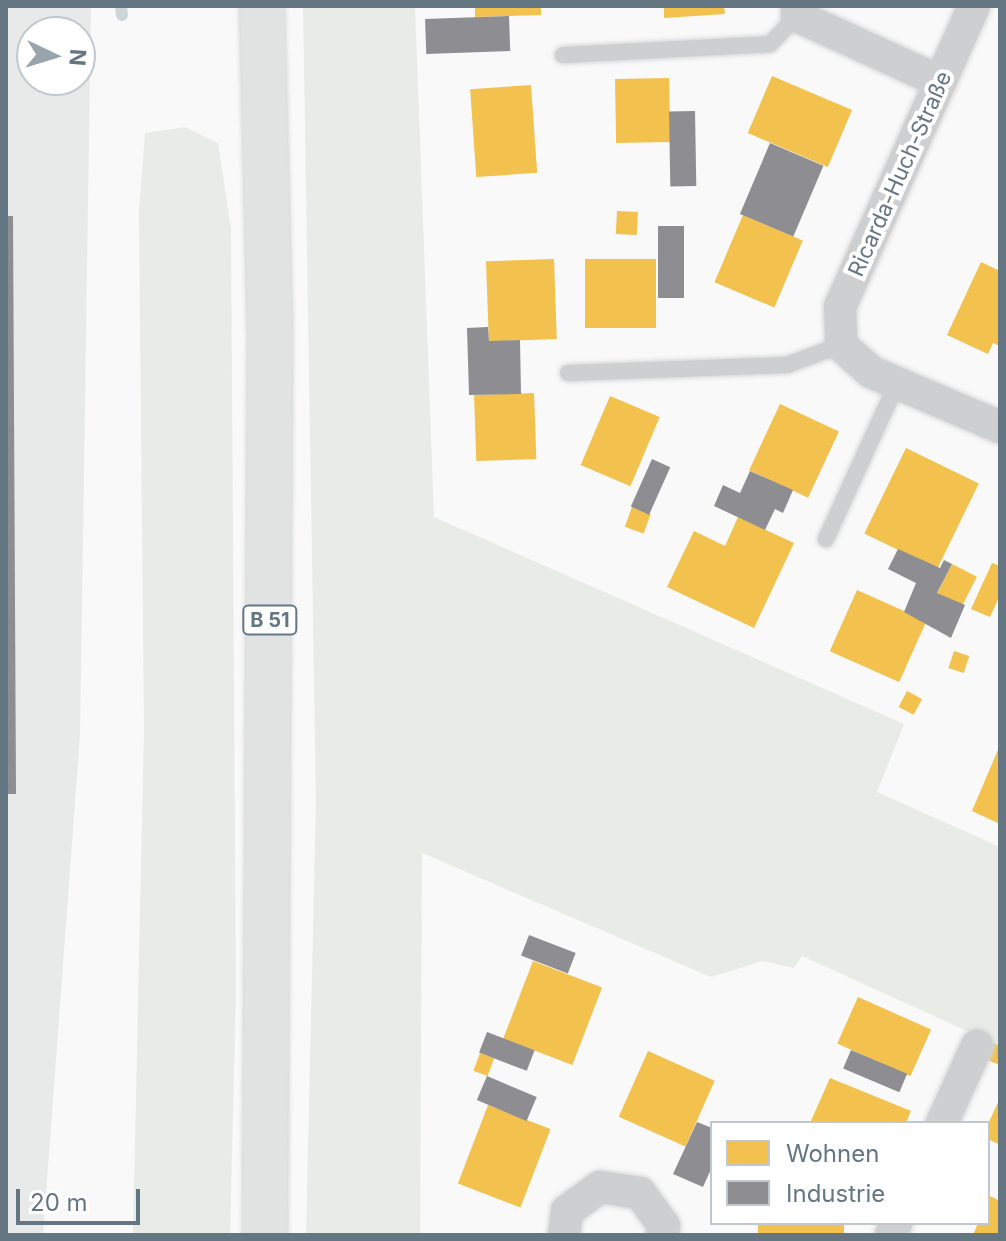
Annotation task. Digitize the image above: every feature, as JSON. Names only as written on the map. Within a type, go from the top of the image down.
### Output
[{"type":"main road","name":"B 51","points":[[262,6],[270,338],[265,1235]]},
{"type":"street","name":"Ricarda-Huch-Straße","points":[[841,345],[840,307],[974,6]]},
{"type":"street","points":[[797,11],[941,82]]},
{"type":"street","points":[[841,345],[871,372],[1000,427]]},
{"type":"street","points":[[943,1121],[977,1046]]},
{"type":"street","points":[[564,1235],[567,1211],[600,1187],[640,1193],[664,1226],[662,1235]]},
{"type":"lane","points":[[563,55],[770,44],[797,11]]},
{"type":"lane","points":[[568,373],[787,365],[841,345]]},
{"type":"lane","points":[[826,539],[897,383]]},
{"type":"shaded area","points":[[6,6],[91,6],[91,16],[16,16],[16,96],[90,96],[80,735],[43,1235],[6,1235]]},
{"type":"shaded area","points":[[303,6],[415,6],[434,517],[904,724],[877,792],[1000,847],[1000,1046],[802,956],[794,968],[763,961],[711,977],[422,853],[420,1235],[306,1235],[316,801]]},
{"type":"shaded area","points":[[185,127],[218,143],[231,229],[236,993],[230,1235],[133,1235],[144,730],[139,212],[145,133]]},
{"type":"building: Wohnen","points":[[475,6],[541,6],[541,15],[475,17]]},
{"type":"building: Wohnen","points":[[664,6],[724,6],[725,14],[664,18]]},
{"type":"building: Wohnen","points":[[772,76],[852,110],[828,167],[748,133]]},
{"type":"building: Wohnen","points":[[669,78],[670,142],[616,143],[615,79]]},
{"type":"building: Wohnen","points":[[531,85],[537,173],[476,177],[470,89]]},
{"type":"building: Wohnen","points":[[617,211],[638,212],[637,235],[616,234]]},
{"type":"building: Wohnen","points":[[743,215],[803,240],[774,308],[714,282]]},
{"type":"building: Wohnen","points":[[554,259],[557,339],[489,341],[486,261]]},
{"type":"building: Wohnen","points":[[585,259],[656,259],[656,328],[585,328]]},
{"type":"building: Wohnen","points":[[981,262],[1000,271],[1000,346],[993,343],[988,354],[947,335]]},
{"type":"building: Wohnen","points":[[534,393],[536,459],[476,461],[474,395]]},
{"type":"building: Wohnen","points":[[610,396],[660,417],[630,486],[581,465]]},
{"type":"building: Wohnen","points":[[780,404],[839,431],[808,498],[749,470]]},
{"type":"building: Wohnen","points":[[906,448],[979,484],[937,569],[864,533]]},
{"type":"building: Wohnen","points":[[632,507],[651,514],[644,534],[625,527]]},
{"type":"building: Wohnen","points":[[738,517],[794,543],[754,628],[667,587],[694,531],[725,546]]},
{"type":"building: Wohnen","points":[[992,563],[1000,566],[1000,595],[990,617],[971,609]]},
{"type":"building: Wohnen","points":[[952,564],[977,577],[962,606],[937,593]]},
{"type":"building: Wohnen","points":[[857,590],[926,621],[899,682],[830,651]]},
{"type":"building: Wohnen","points":[[954,651],[969,656],[964,673],[948,668]]},
{"type":"building: Wohnen","points":[[907,691],[922,699],[914,715],[899,707]]},
{"type":"building: Wohnen","points":[[1000,745],[1000,824],[972,811]]},
{"type":"building: Wohnen","points":[[533,961],[602,988],[572,1065],[503,1038]]},
{"type":"building: Wohnen","points":[[858,997],[931,1030],[910,1076],[837,1044]]},
{"type":"building: Wohnen","points":[[993,1043],[1000,1046],[1000,1065],[987,1060]]},
{"type":"building: Wohnen","points":[[648,1051],[715,1081],[685,1146],[619,1117]]},
{"type":"building: Wohnen","points":[[480,1053],[494,1058],[488,1076],[474,1071]]},
{"type":"building: Wohnen","points":[[830,1078],[911,1111],[907,1121],[811,1121]]},
{"type":"building: Wohnen","points":[[1000,1098],[1000,1145],[990,1140],[989,1121]]},
{"type":"building: Wohnen","points":[[488,1105],[551,1129],[520,1207],[458,1183]]},
{"type":"building: Wohnen","points":[[990,1196],[1000,1201],[1000,1235],[973,1235],[977,1225],[990,1225]]},
{"type":"building: Wohnen","points":[[758,1225],[844,1225],[844,1235],[758,1235]]},
{"type":"building: Industrie","points":[[509,16],[510,51],[426,54],[425,19]]},
{"type":"building: Industrie","points":[[669,111],[695,111],[696,186],[670,186]]},
{"type":"building: Industrie","points":[[770,143],[823,166],[793,237],[740,214]]},
{"type":"building: Industrie","points":[[6,216],[13,216],[16,794],[6,794]]},
{"type":"building: Industrie","points":[[658,226],[684,226],[684,298],[658,298]]},
{"type":"building: Industrie","points":[[488,327],[489,341],[520,340],[521,394],[469,395],[467,328]]},
{"type":"building: Industrie","points":[[652,459],[670,467],[649,515],[631,507]]},
{"type":"building: Industrie","points":[[750,471],[793,490],[783,513],[775,509],[765,530],[714,506],[723,485],[740,493]]},
{"type":"building: Industrie","points":[[898,549],[940,568],[944,560],[952,564],[937,593],[965,605],[951,638],[904,612],[916,583],[888,569]]},
{"type":"building: Industrie","points":[[529,935],[576,953],[568,973],[521,956]]},
{"type":"building: Industrie","points":[[487,1032],[535,1050],[527,1071],[479,1053]]},
{"type":"building: Industrie","points":[[851,1050],[907,1074],[899,1092],[843,1068]]},
{"type":"building: Industrie","points":[[487,1076],[537,1097],[527,1121],[477,1100]]},
{"type":"building: Industrie","points":[[697,1122],[710,1127],[710,1171],[703,1187],[673,1174]]},
{"type":"waterway","points":[[121,6],[122,15]]}]
